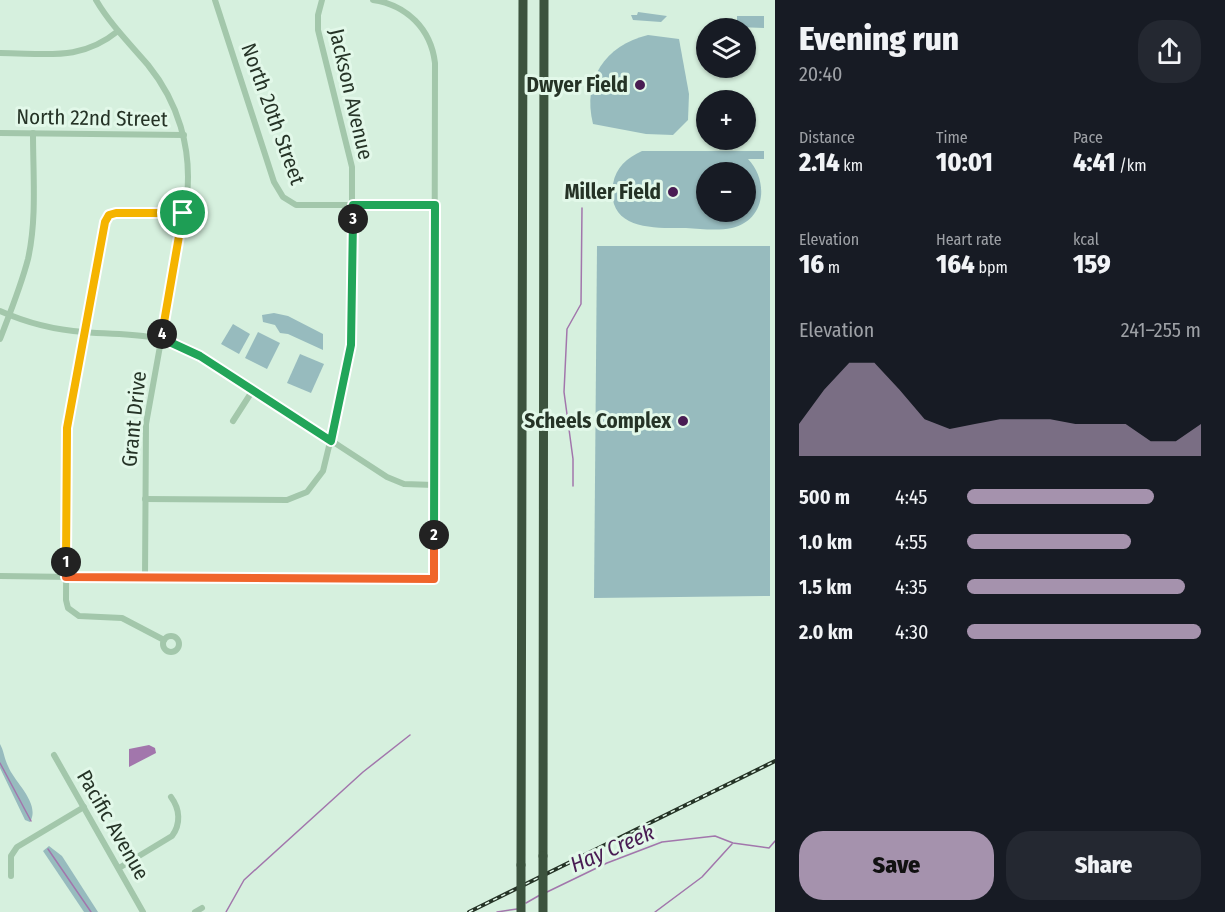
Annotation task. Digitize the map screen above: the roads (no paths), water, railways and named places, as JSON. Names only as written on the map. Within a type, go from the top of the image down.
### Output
[{"type":"highway","points":[[521,912],[523,0]]},
{"type":"highway","points":[[543,912],[544,0]]},
{"type":"street","name":"Grant Drive","points":[[96,0],[160,82],[173,106],[184,135],[188,170],[183,213],[146,424],[145,578]]},
{"type":"street","name":"North 20th Street","points":[[215,0],[280,193],[287,201],[296,205],[435,205]]},
{"type":"street","name":"Jackson Avenue","points":[[145,499],[294,498],[308,492],[317,483],[323,471],[346,376],[352,335],[353,205],[350,150],[318,30],[318,15],[322,0]]},
{"type":"street","points":[[0,576],[434,579],[435,63],[427,35],[412,16],[395,6],[373,0]]},
{"type":"street","points":[[0,53],[77,53],[96,47],[118,31]]},
{"type":"street","name":"North 22nd Street","points":[[0,133],[184,135]]},
{"type":"street","points":[[0,339],[24,271],[32,237],[33,133]]},
{"type":"street","points":[[164,640],[122,618],[75,614],[67,603],[67,428],[106,218],[119,213],[183,213]]},
{"type":"street","points":[[0,311],[51,328],[84,332],[135,333],[161,338],[190,350],[393,480],[410,485],[434,485]]},
{"type":"street","points":[[233,421],[253,390]]},
{"type":"street","name":"Pacific Avenue","points":[[54,755],[143,912]]},
{"type":"street","points":[[119,868],[172,836],[177,828],[178,812],[171,797]]},
{"type":"street","points":[[11,876],[10,856],[17,847],[84,807]]},
{"type":"street","points":[[195,912],[202,908]]},
{"type":"waterway","points":[[573,486],[573,459],[564,392],[567,329],[581,304],[582,208]]},
{"type":"waterway","points":[[226,912],[244,880],[363,772],[410,735]]},
{"type":"waterway","points":[[0,763],[31,821]]},
{"type":"waterway","name":"Hay Creek","points":[[547,892],[607,863],[662,842],[715,836],[733,843],[769,848],[775,841]]},
{"type":"waterway","points":[[655,912],[702,877],[732,844]]},
{"type":"waterway","points":[[48,849],[91,912]]},
{"type":"waterway","name":"Hay Creek","points":[[526,903],[540,895]]},
{"type":"waterway","name":"Hay Creek","points":[[497,912],[517,909]]},
{"type":"railway","points":[[469,912],[775,761]]},
{"type":"place","name":"Dwyer Field","points":[[640,85]]},
{"type":"place","name":"Miller Field","points":[[673,192]]},
{"type":"place","name":"Scheels Complex","points":[[683,421]]}]
